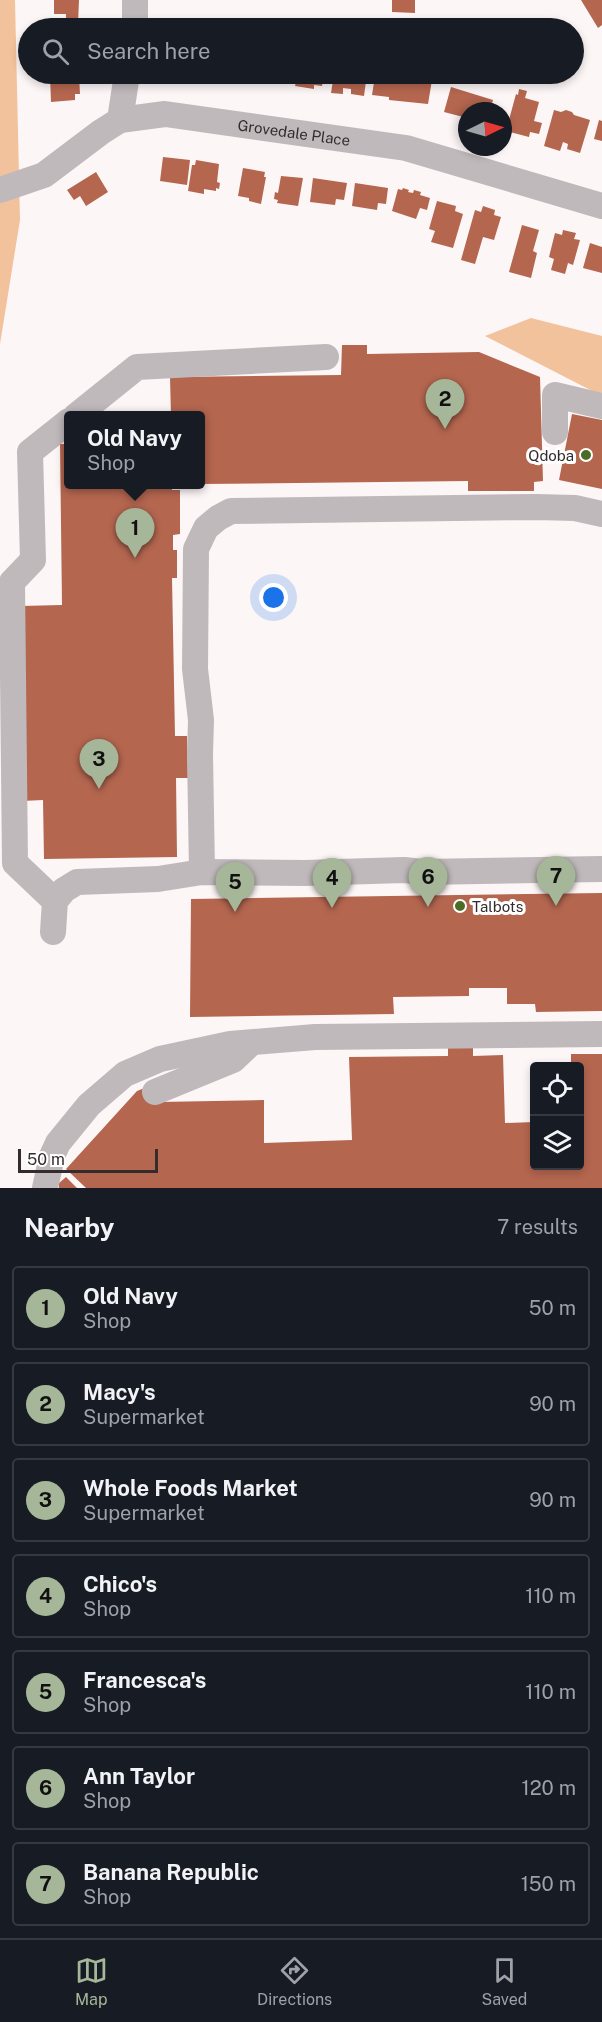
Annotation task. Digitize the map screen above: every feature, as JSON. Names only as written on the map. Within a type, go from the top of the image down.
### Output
[{"type":"street","points":[[135,0],[135,18]]},
{"type":"street","points":[[120,120],[125,84]]},
{"type":"street","name":"Grovedale Place","points":[[0,190],[44,175],[120,120],[165,114],[406,148],[602,206]]},
{"type":"street","points":[[82,411],[137,367],[326,357]]},
{"type":"street","points":[[555,432],[555,395],[602,406]]},
{"type":"street","points":[[55,901],[15,863],[12,582],[33,560],[30,452],[64,425]]},
{"type":"street","points":[[202,872],[201,720],[195,669],[194,591],[196,549],[206,528],[218,518],[231,512],[536,507],[575,508],[602,513]]},
{"type":"street","points":[[53,932],[55,901],[64,890],[77,882],[158,879],[202,872],[602,869]]},
{"type":"street","points":[[45,1188],[52,1156],[58,1143],[89,1105],[125,1074],[160,1059],[254,1041],[315,1037],[602,1034]]},
{"type":"street","points":[[155,1092],[233,1060],[254,1041]]},
{"type":"shaded area","points":[[0,0],[15,0],[20,220],[0,344]]},
{"type":"shaded area","points":[[531,318],[602,336],[602,396],[485,336]]},
{"type":"building","points":[[54,0],[79,0],[78,18],[66,18],[66,14],[54,14]]},
{"type":"building","points":[[392,0],[415,0],[415,13],[392,12]]},
{"type":"building","points":[[581,0],[602,0],[602,25],[598,28]]},
{"type":"building","points":[[50,84],[80,84],[80,94],[75,94],[75,100],[51,102]]},
{"type":"building","points":[[296,84],[322,84],[322,86],[314,85],[314,89],[295,86]]},
{"type":"building","points":[[332,84],[366,84],[364,96],[351,94],[351,89],[343,88],[343,94],[331,93]]},
{"type":"building","points":[[374,84],[431,84],[428,104],[389,100],[389,97],[372,95]]},
{"type":"building","points":[[451,87],[493,100],[492,102],[458,102],[458,116],[444,112]]},
{"type":"building","points":[[519,89],[527,91],[525,98],[539,102],[534,121],[542,123],[539,134],[530,132],[529,137],[512,133],[512,109],[516,94],[518,95]]},
{"type":"building","points":[[554,110],[561,112],[566,110],[590,120],[580,153],[567,149],[568,144],[563,142],[560,151],[544,146]]},
{"type":"building","points":[[599,120],[602,121],[602,141],[594,139]]},
{"type":"building","points":[[163,157],[190,160],[187,185],[160,181]]},
{"type":"building","points":[[196,160],[219,164],[217,182],[220,183],[219,189],[216,188],[216,191],[204,189],[204,194],[188,191],[192,165],[195,165]]},
{"type":"building","points":[[243,168],[265,172],[261,204],[238,196]]},
{"type":"building","points":[[96,172],[108,192],[86,206],[80,196],[74,200],[67,190]]},
{"type":"building","points":[[281,176],[303,178],[298,206],[277,203],[278,200],[274,199],[275,192],[278,193]]},
{"type":"building","points":[[313,178],[347,183],[344,200],[336,199],[335,205],[310,202]]},
{"type":"building","points":[[355,183],[388,188],[386,204],[378,203],[377,210],[352,206]]},
{"type":"building","points":[[398,189],[409,190],[408,192],[413,193],[414,190],[421,192],[420,195],[430,198],[427,210],[420,208],[416,219],[392,211]]},
{"type":"building","points":[[437,201],[456,206],[455,211],[463,214],[453,248],[431,242],[435,231],[429,229]]},
{"type":"building","points":[[483,206],[495,210],[494,215],[501,217],[494,240],[483,237],[475,264],[461,260],[475,210],[481,212]]},
{"type":"building","points":[[522,225],[539,230],[533,251],[537,253],[531,278],[509,272]]},
{"type":"building","points":[[563,230],[576,233],[574,239],[580,240],[573,265],[568,263],[565,274],[551,270],[554,259],[549,257],[555,233],[562,235]]},
{"type":"building","points":[[590,243],[602,247],[602,273],[583,268]]},
{"type":"building","points":[[342,345],[367,345],[367,354],[479,352],[540,377],[543,481],[534,482],[534,491],[468,491],[468,481],[205,484],[205,411],[171,411],[170,377],[341,375]]},
{"type":"building","points":[[572,414],[602,420],[602,489],[559,480]]},
{"type":"building","points":[[60,444],[64,444],[64,489],[180,490],[180,534],[173,535],[173,550],[177,550],[177,578],[172,578],[175,736],[187,736],[188,778],[176,778],[177,857],[44,859],[43,800],[22,801],[21,606],[62,605]]},
{"type":"building","points":[[602,893],[602,1011],[536,1012],[535,1004],[507,1004],[507,988],[469,988],[469,996],[393,997],[394,1014],[190,1017],[191,899]]},
{"type":"building","points":[[448,1038],[473,1038],[473,1056],[503,1055],[505,1123],[530,1122],[530,1170],[584,1170],[584,1062],[571,1062],[571,1054],[602,1054],[602,1188],[86,1188],[66,1169],[137,1091],[152,1085],[159,1102],[264,1100],[264,1143],[352,1140],[349,1057],[448,1056]]},
{"type":"building","points":[[66,1177],[77,1188],[59,1188],[59,1183]]},
{"type":"place","name":"Macy's","points":[[445,429]]},
{"type":"place","name":"Qdoba","points":[[586,455]]},
{"type":"place","name":"Old Navy","points":[[135,558]]},
{"type":"place","name":"Whole Foods Market","points":[[99,789]]},
{"type":"place","name":"Talbots","points":[[460,906]]},
{"type":"place","name":"Banana Republic","points":[[556,906]]},
{"type":"place","name":"Ann Taylor","points":[[428,907]]},
{"type":"place","name":"Chico's","points":[[332,908]]},
{"type":"place","name":"Francesca's","points":[[235,912]]}]
